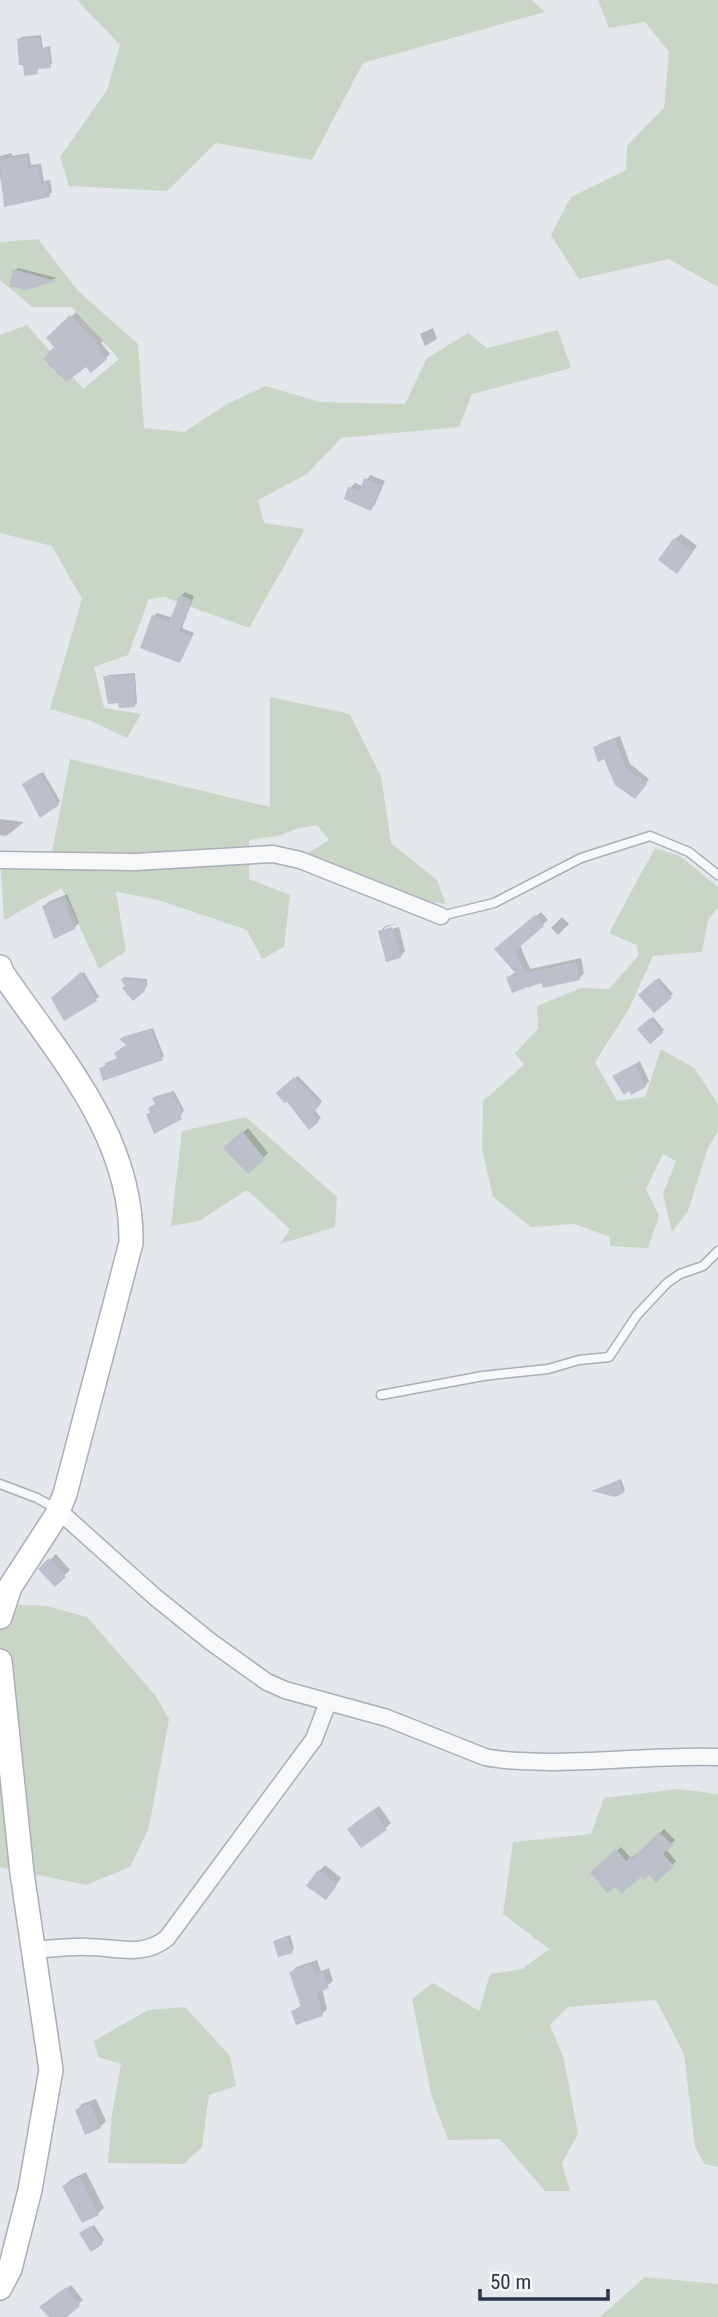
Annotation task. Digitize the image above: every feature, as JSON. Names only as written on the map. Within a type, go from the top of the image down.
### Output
[{"type":"street","points":[[0,860],[135,862],[273,853],[300,860],[441,916]]},
{"type":"street","points":[[0,967],[94,1107],[118,1160],[131,1215],[131,1243],[59,1511],[10,1587],[0,1617]]},
{"type":"street","points":[[59,1511],[155,1597],[257,1676],[276,1687],[387,1718],[485,1757],[501,1760],[561,1762],[718,1757]]},
{"type":"street","points":[[0,1661],[22,1872],[50,2058],[50,2082],[30,2190],[10,2269],[0,2288]]},
{"type":"street","points":[[33,1950],[87,1947],[135,1950],[161,1943],[167,1938],[314,1739],[328,1702]]},
{"type":"lane","points":[[441,916],[495,903],[582,858],[650,836],[689,852],[718,875]]},
{"type":"lane","points":[[381,1395],[609,1357],[638,1315],[667,1283],[680,1274],[703,1266],[718,1251]]},
{"type":"lane","points":[[0,1484],[37,1498],[59,1511]]},
{"type":"green space","points":[[77,0],[532,0],[545,12],[363,63],[312,160],[216,143],[167,191],[69,186],[60,157],[107,90],[120,45]]},
{"type":"green space","points":[[598,0],[718,0],[718,287],[669,259],[579,279],[551,235],[571,197],[626,170],[627,146],[664,108],[669,52],[645,22],[609,28]]},
{"type":"green space","points":[[38,239],[78,291],[138,344],[144,428],[184,432],[227,404],[266,386],[320,402],[405,404],[427,358],[468,333],[487,348],[558,330],[571,368],[472,394],[459,427],[341,438],[307,474],[258,500],[264,523],[305,529],[249,628],[164,597],[149,599],[128,655],[94,667],[104,708],[141,714],[127,738],[91,721],[50,709],[82,599],[52,546],[0,533],[0,335],[27,325],[83,389],[119,359],[72,307],[32,307],[0,280],[0,242]]},
{"type":"green space","points":[[270,697],[350,714],[381,776],[391,843],[437,880],[446,904],[382,893],[308,853],[329,840],[317,825],[278,836],[249,840],[249,879],[290,895],[284,947],[262,959],[247,930],[155,899],[116,892],[126,951],[99,969],[62,888],[4,920],[1,871],[52,852],[70,759],[270,807]]},
{"type":"green space","points":[[655,848],[680,856],[718,887],[718,907],[708,920],[702,952],[653,956],[630,1007],[595,1062],[617,1101],[645,1097],[661,1049],[694,1068],[718,1104],[718,1131],[708,1148],[688,1211],[672,1232],[663,1194],[676,1161],[663,1154],[646,1189],[659,1216],[648,1248],[610,1246],[610,1237],[575,1224],[531,1227],[493,1197],[482,1148],[483,1101],[524,1065],[515,1053],[538,1029],[537,1006],[581,988],[609,989],[639,955],[636,945],[609,933]]},
{"type":"green space","points":[[246,1117],[337,1197],[335,1227],[280,1244],[290,1229],[247,1190],[199,1221],[171,1226],[182,1131]]},
{"type":"green space","points":[[0,1604],[47,1606],[87,1617],[155,1695],[169,1719],[149,1827],[130,1867],[86,1885],[0,1867]]},
{"type":"green space","points":[[679,1789],[718,1794],[718,2167],[704,2164],[695,2146],[684,2054],[656,2000],[568,2007],[550,2025],[564,2059],[578,2134],[562,2163],[570,2191],[545,2191],[500,2139],[448,2140],[431,2094],[412,1999],[433,1983],[479,2011],[490,1974],[522,1969],[549,1949],[503,1914],[513,1842],[591,1834],[604,1798]]},
{"type":"green space","points":[[185,2007],[230,2056],[236,2086],[209,2095],[202,2147],[184,2164],[108,2163],[112,2114],[121,2064],[98,2057],[94,2041],[148,2010]]},
{"type":"green space","points":[[645,2277],[718,2284],[718,2317],[600,2317]]},
{"type":"building","points":[[39,37],[41,49],[48,48],[51,68],[37,69],[38,74],[24,76],[23,65],[19,65],[17,39]]},
{"type":"building","points":[[26,156],[28,168],[38,166],[41,183],[46,182],[50,197],[4,207],[0,160]]},
{"type":"building","points":[[13,269],[57,281],[26,290],[9,286]]},
{"type":"building","points":[[70,315],[100,347],[98,349],[107,359],[91,373],[86,367],[66,382],[43,359],[54,347],[46,338]]},
{"type":"building","points":[[364,478],[381,485],[371,511],[344,499],[348,487],[360,491]]},
{"type":"building","points":[[674,538],[693,552],[677,574],[658,560]]},
{"type":"building","points":[[180,595],[192,600],[179,632],[192,637],[180,663],[140,648],[152,615],[169,622]]},
{"type":"building","points":[[134,675],[135,707],[119,708],[118,703],[108,704],[103,676]]},
{"type":"building","points":[[615,739],[626,768],[647,784],[635,799],[615,785],[604,759],[598,762],[593,747]]},
{"type":"building","points":[[40,773],[59,805],[40,818],[22,784]]},
{"type":"building","points":[[63,898],[75,929],[54,939],[42,906]]},
{"type":"building","points":[[535,915],[544,926],[515,951],[525,973],[576,962],[580,980],[543,988],[542,983],[529,987],[530,990],[528,987],[512,993],[506,977],[517,975],[494,949]]},
{"type":"building","points":[[392,927],[401,958],[386,962],[378,931]]},
{"type":"building","points":[[81,972],[97,1001],[64,1021],[51,998]]},
{"type":"building","points":[[120,979],[146,981],[145,991],[133,1001],[122,988],[125,986]]},
{"type":"building","points":[[656,979],[672,998],[654,1013],[638,995]]},
{"type":"building","points":[[650,1018],[663,1033],[650,1044],[637,1029]]},
{"type":"building","points":[[151,1029],[163,1060],[103,1081],[99,1068],[117,1058],[114,1053],[126,1045],[119,1039]]},
{"type":"building","points":[[635,1064],[646,1087],[631,1095],[629,1091],[624,1095],[612,1076]]},
{"type":"building","points":[[294,1077],[321,1104],[313,1113],[319,1122],[309,1130],[287,1102],[284,1103],[276,1093]]},
{"type":"building","points":[[171,1092],[183,1113],[180,1115],[182,1119],[154,1134],[146,1114],[150,1113],[148,1108],[155,1104],[152,1098]]},
{"type":"building","points":[[242,1131],[265,1159],[248,1174],[223,1148]]},
{"type":"building","points":[[619,1481],[624,1493],[615,1497],[591,1491]]},
{"type":"building","points":[[49,1558],[66,1577],[55,1587],[38,1569]]},
{"type":"building","points":[[373,1810],[387,1830],[361,1848],[347,1829]]},
{"type":"building","points":[[659,1832],[673,1845],[663,1854],[674,1866],[656,1883],[649,1875],[644,1880],[641,1877],[621,1894],[615,1887],[607,1893],[590,1872],[616,1849],[626,1861],[631,1856],[633,1858]]},
{"type":"building","points":[[318,1870],[337,1885],[326,1900],[306,1886]]},
{"type":"building","points":[[287,1936],[293,1953],[278,1957],[273,1941]]},
{"type":"building","points":[[311,1964],[315,1975],[323,1972],[329,1988],[317,1993],[323,2016],[296,2025],[291,2011],[301,2007],[289,1972]]},
{"type":"building","points":[[90,2103],[101,2128],[85,2135],[75,2110]]},
{"type":"building","points":[[80,2177],[99,2215],[82,2223],[62,2186]]},
{"type":"building","points":[[91,2226],[103,2244],[91,2252],[79,2233]]},
{"type":"building","points":[[66,2287],[80,2306],[67,2317],[49,2317],[39,2307]]}]
